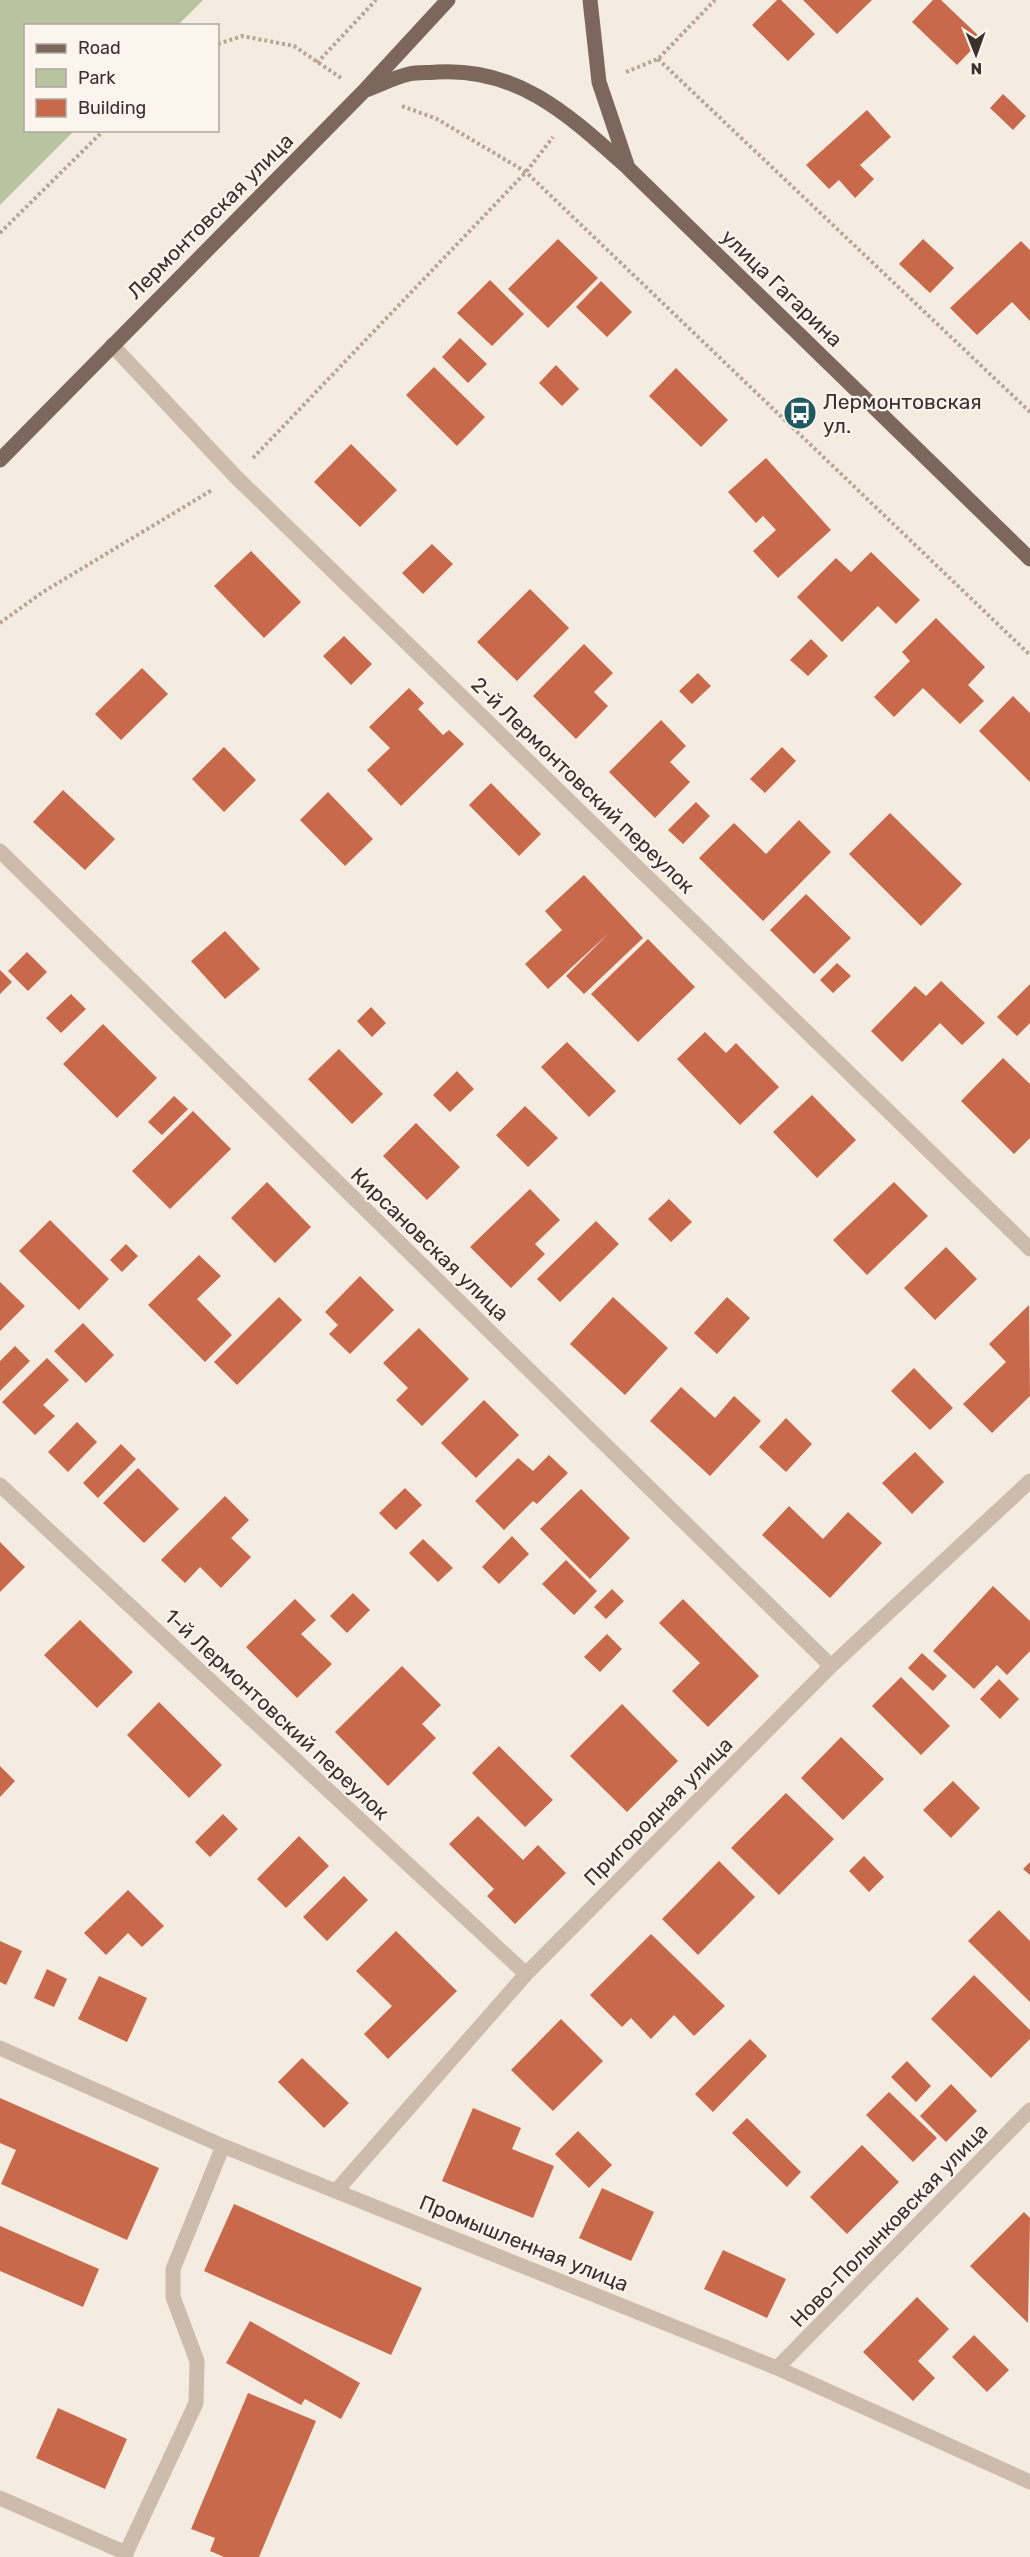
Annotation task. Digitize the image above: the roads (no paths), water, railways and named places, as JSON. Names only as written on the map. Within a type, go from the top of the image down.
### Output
[{"type":"main road","name":"Лермонтовская улица","points":[[0,460],[363,92],[448,0]]},
{"type":"main road","name":"улица Гагарина","points":[[590,0],[599,82],[628,168],[1030,559]]},
{"type":"main road","points":[[363,92],[410,74],[455,71],[498,78],[536,94],[570,116],[628,168]]},
{"type":"street","name":"2-й Лермонтовский переулок","points":[[112,345],[235,476],[1030,1249]]},
{"type":"street","name":"Кирсановская улица","points":[[0,851],[831,1666]]},
{"type":"street","name":"Пригородная улица","points":[[337,2190],[526,1974],[831,1666],[1030,1480]]},
{"type":"street","name":"1-й Лермонтовский переулок","points":[[0,1485],[526,1974]]},
{"type":"street","name":"Промышленная улица","points":[[0,2048],[223,2146],[777,2368],[1030,2482]]},
{"type":"street","name":"Ново-Полынковская улица","points":[[777,2368],[1030,2110]]},
{"type":"street","points":[[0,2498],[126,2555],[196,2403],[196,2361],[173,2296],[173,2269],[223,2146]]},
{"type":"place","name":"Лермонтовская ул.","points":[[800,413]]}]
